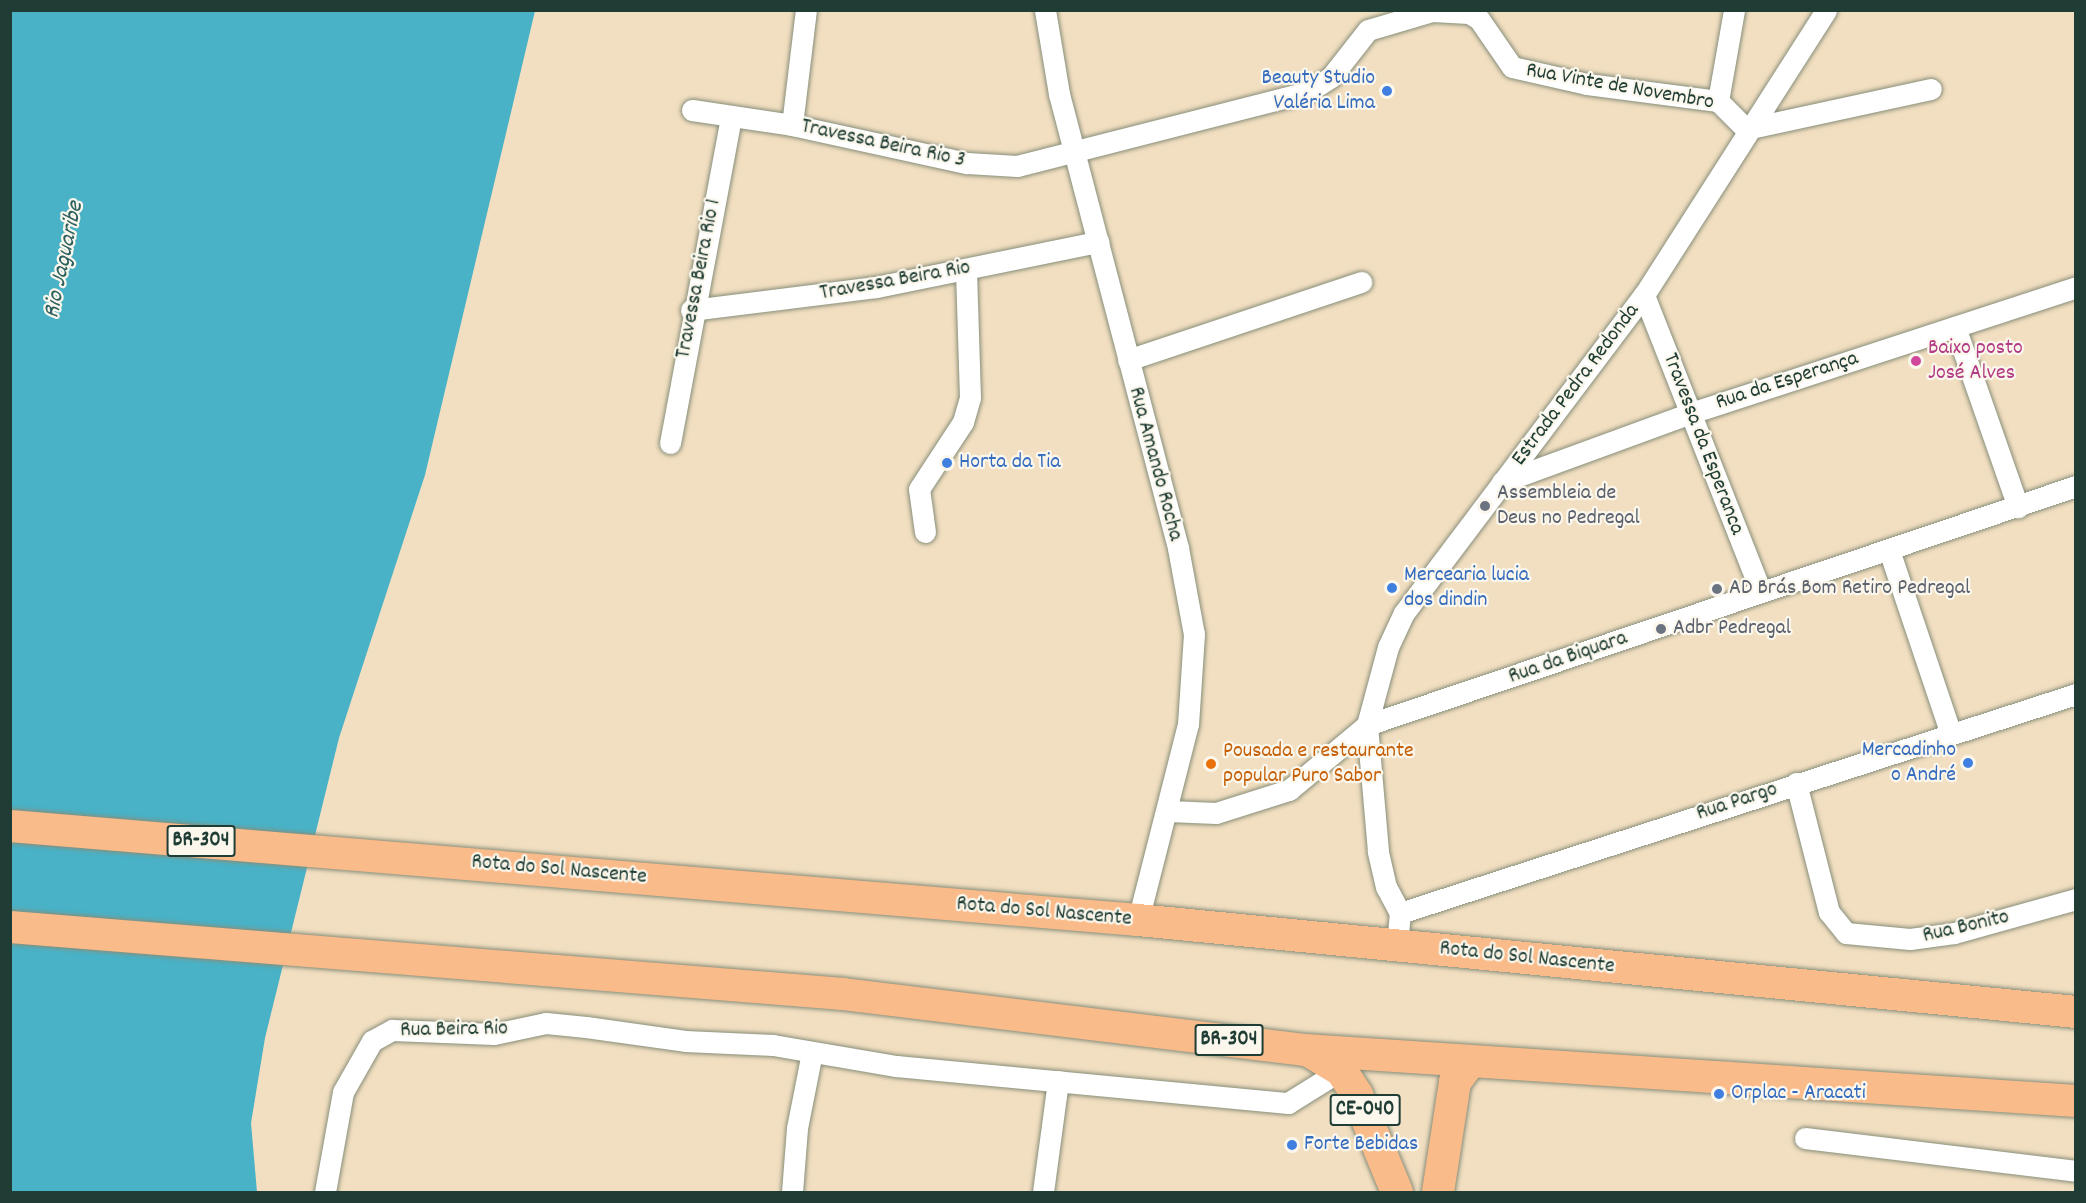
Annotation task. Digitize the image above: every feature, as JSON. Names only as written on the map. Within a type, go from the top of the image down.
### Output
[{"type":"highway","name":"Rota do Sol Nascente","points":[[10,826],[1138,920],[2068,1014]]},
{"type":"highway","name":"BR-304","points":[[10,927],[989,1009],[1305,1050],[2070,1096]]},
{"type":"highway","name":"CE-040","points":[[1305,1050],[1341,1070],[1375,1128],[1397,1192]]},
{"type":"highway","points":[[1438,1192],[1455,1082],[1471,1061]]},
{"type":"street","points":[[792,125],[806,10]]},
{"type":"street","name":"Rua Amando Rocha","points":[[1045,10],[1074,153],[1178,548],[1194,634],[1191,703],[1168,811],[1138,920]]},
{"type":"street","points":[[1718,101],[1734,10]]},
{"type":"street","name":"Estrada Pedra Redonda","points":[[1367,725],[1388,647],[1404,613],[1644,296],[1746,129],[1826,10]]},
{"type":"street","name":"Rua Vinte de Novembro","points":[[1074,153],[1308,92],[1331,77],[1368,30],[1432,11],[1469,13],[1479,19],[1501,59],[1526,72],[1718,101],[1746,129]]},
{"type":"street","points":[[1746,129],[1931,89]]},
{"type":"street","name":"Travessa Beira Rio 3","points":[[692,110],[792,125],[967,163],[1017,166],[1074,153]]},
{"type":"street","name":"Travessa Beira Rio 1","points":[[670,443],[691,310],[731,117]]},
{"type":"street","name":"Travessa Beira Rio","points":[[691,310],[876,287],[1098,242]]},
{"type":"street","points":[[925,532],[919,489],[963,422],[970,398],[966,269]]},
{"type":"street","points":[[1128,360],[1361,282]]},
{"type":"street","name":"Rua da Esperança","points":[[1501,482],[1691,413],[2076,288]]},
{"type":"street","name":"Travessa da Esperanca","points":[[1644,296],[1761,592]]},
{"type":"street","points":[[1955,327],[2018,507]]},
{"type":"street","name":"Rua da Biquara","points":[[1367,725],[2076,486]]},
{"type":"street","points":[[1888,550],[1951,734]]},
{"type":"street","name":"Rua Pargo","points":[[1400,913],[2076,694]]},
{"type":"street","points":[[1168,811],[1216,813],[1288,790],[1367,725]]},
{"type":"street","points":[[1367,725],[1378,851],[1386,887],[1400,913],[1397,945]]},
{"type":"street","name":"Rua Bonito","points":[[1796,783],[1829,912],[1846,933],[1910,939],[1954,933],[2076,898]]},
{"type":"street","name":"Rua Beira Rio","points":[[325,1192],[343,1092],[380,1035],[408,1028],[494,1034],[546,1023],[1058,1082],[1288,1103],[1341,1070]]},
{"type":"street","points":[[792,1192],[797,1128],[812,1052]]},
{"type":"street","points":[[1043,1192],[1058,1082]]},
{"type":"street","points":[[1805,1138],[2076,1170]]},
{"type":"water","name":"Rio Jaguaribe","points":[[10,11],[535,11],[425,475],[339,738],[265,1038],[251,1123],[257,1192],[11,1192]]},
{"type":"place","name":"Beauty Studio Valéria Lima","points":[[1387,91]]},
{"type":"place","name":"Baixo posto José Alves","points":[[1916,361]]},
{"type":"place","name":"Horta da Tia","points":[[947,463]]},
{"type":"place","name":"Assembleia de Deus no Pedregal","points":[[1485,506]]},
{"type":"place","name":"Mercearia lucia dos dindin","points":[[1392,588]]},
{"type":"place","name":"AD Brás Bom Retiro Pedregal","points":[[1717,589]]},
{"type":"place","name":"Adbr Pedregal","points":[[1661,629]]},
{"type":"place","name":"Mercadinho o André","points":[[1968,763]]},
{"type":"place","name":"Pousada e restaurante popular Puro Sabor","points":[[1211,764]]},
{"type":"place","name":"Orplac - Aracati","points":[[1719,1094]]},
{"type":"place","name":"Forte Bebidas","points":[[1292,1145]]}]
